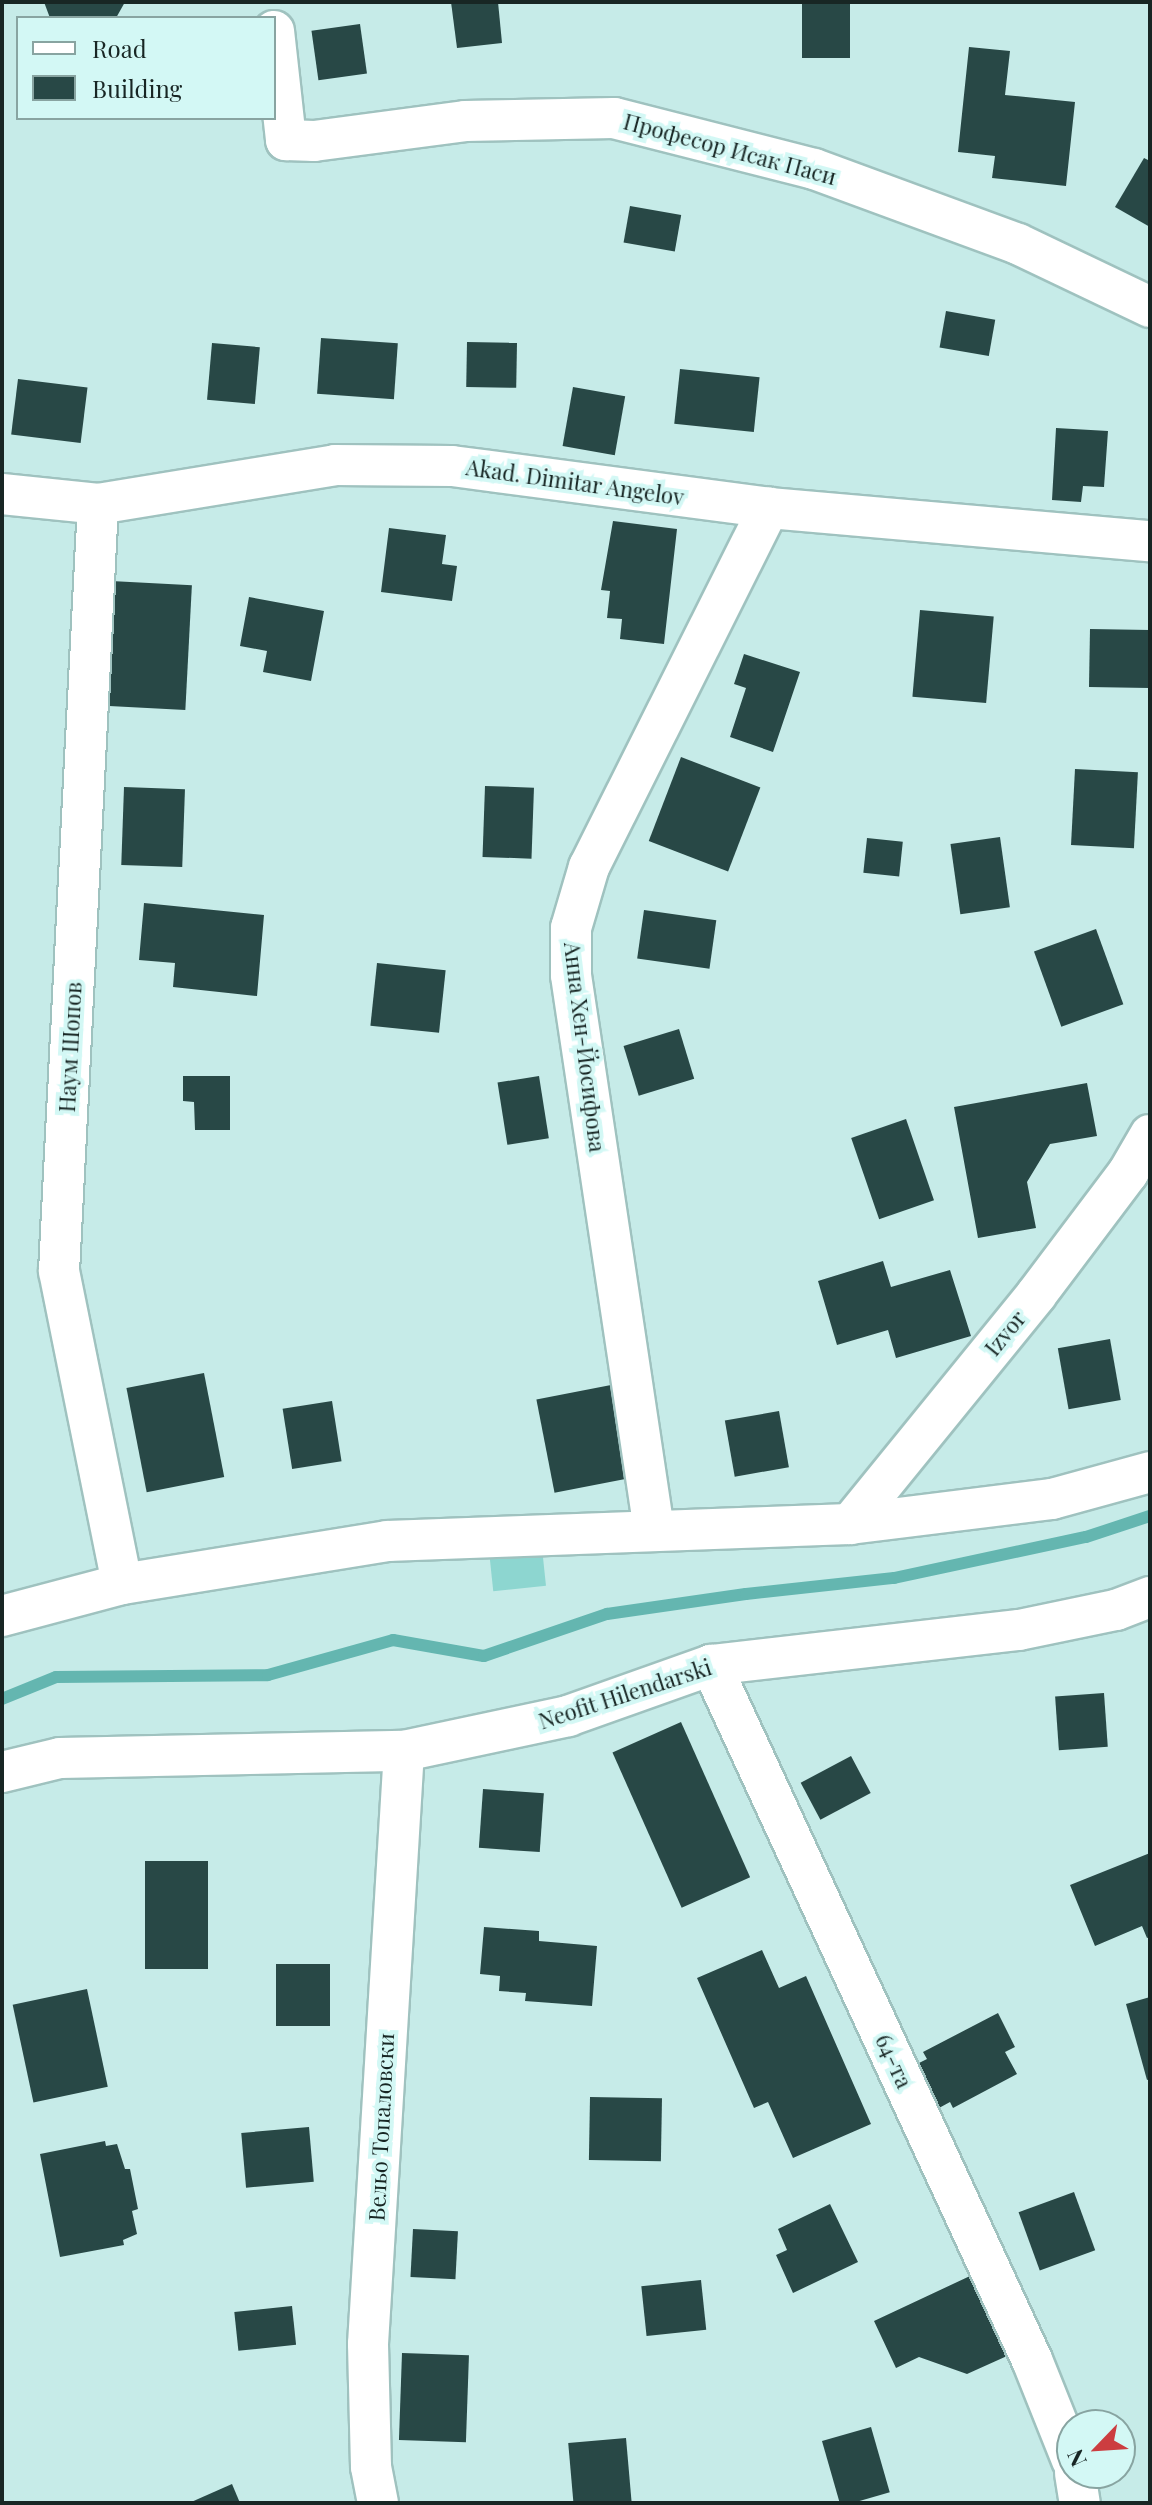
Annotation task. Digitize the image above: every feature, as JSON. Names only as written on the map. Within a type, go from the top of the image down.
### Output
[{"type":"street","name":"Професор Исак Паси","points":[[276,49],[286,140],[314,141],[465,121],[614,118],[814,169],[1018,244],[1150,307]]},
{"type":"street","name":"Akad. Dimitar Angelov","points":[[2,494],[98,504],[335,465],[452,466],[769,508],[1150,541]]},
{"type":"street","name":"Наум Шопов","points":[[98,504],[59,1271],[122,1584]]},
{"type":"street","name":"Анна Хен-Йосифова","points":[[654,1530],[571,975],[571,928],[589,867],[769,508]]},
{"type":"street","name":"Izvor","points":[[850,1524],[1036,1295],[1128,1173],[1150,1135]]},
{"type":"street","points":[[2,1616],[122,1584],[387,1541],[850,1524],[1052,1499],[1150,1472]]},
{"type":"street","name":"Neofit Hilendarski","points":[[2,1772],[60,1758],[404,1751],[568,1716],[711,1665],[1019,1630],[1116,1610],[1150,1597]]},
{"type":"street","name":"64-та","points":[[711,1665],[1032,2360],[1056,2420]]},
{"type":"street","name":"Вельо Топаловски","points":[[378,2503],[371,2467],[368,2344],[404,1751]]},
{"type":"shaded area","points":[[542,1548],[546,1586],[493,1591],[489,1554]]},
{"type":"building","points":[[44,2],[125,2],[117,16],[49,16]]},
{"type":"building","points":[[451,2],[498,2],[502,43],[457,48]]},
{"type":"building","points":[[802,2],[850,2],[850,58],[802,58]]},
{"type":"building","points":[[360,24],[367,74],[318,80],[311,31]]},
{"type":"building","points":[[969,47],[1010,51],[1005,95],[1075,102],[1066,186],[992,178],[995,156],[958,152]]},
{"type":"building","points":[[1144,158],[1150,161],[1150,227],[1115,207]]},
{"type":"building","points":[[630,206],[681,215],[675,251],[624,242]]},
{"type":"building","points":[[946,311],[995,320],[989,356],[940,347]]},
{"type":"building","points":[[321,338],[398,343],[394,399],[317,394]]},
{"type":"building","points":[[467,342],[517,343],[516,388],[466,387]]},
{"type":"building","points":[[212,343],[260,347],[255,404],[207,400]]},
{"type":"building","points":[[680,369],[760,377],[754,432],[674,424]]},
{"type":"building","points":[[18,379],[87,388],[81,443],[11,435]]},
{"type":"building","points":[[573,387],[625,396],[615,455],[563,446]]},
{"type":"building","points":[[1056,428],[1108,431],[1104,487],[1083,486],[1081,502],[1052,500]]},
{"type":"building","points":[[613,521],[677,529],[664,644],[620,639],[622,619],[607,618],[610,591],[601,590]]},
{"type":"building","points":[[389,528],[446,535],[442,564],[457,566],[452,601],[381,592]]},
{"type":"building","points":[[111,581],[192,585],[185,710],[104,706]]},
{"type":"building","points":[[249,597],[324,611],[311,681],[263,672],[267,651],[240,646]]},
{"type":"building","points":[[920,610],[994,616],[986,703],[912,697]]},
{"type":"building","points":[[1090,629],[1150,630],[1149,688],[1089,687]]},
{"type":"building","points":[[744,654],[800,672],[773,752],[730,737],[746,688],[734,684]]},
{"type":"building","points":[[681,757],[760,787],[728,871],[649,841]]},
{"type":"building","points":[[1075,769],[1138,772],[1134,848],[1071,845]]},
{"type":"building","points":[[485,786],[534,788],[531,859],[483,857]]},
{"type":"building","points":[[124,787],[185,789],[182,867],[121,865]]},
{"type":"building","points":[[1000,837],[1010,907],[960,914],[950,844]]},
{"type":"building","points":[[867,838],[903,842],[899,877],[863,873]]},
{"type":"building","points":[[144,903],[264,915],[257,996],[173,987],[175,963],[139,960]]},
{"type":"building","points":[[644,910],[716,920],[709,969],[637,959]]},
{"type":"building","points":[[1096,929],[1123,1004],[1061,1027],[1034,952]]},
{"type":"building","points":[[377,963],[446,970],[439,1033],[370,1026]]},
{"type":"building","points":[[679,1029],[694,1079],[639,1096],[624,1046]]},
{"type":"building","points":[[183,1076],[230,1076],[230,1130],[195,1130],[194,1102],[183,1101]]},
{"type":"building","points":[[539,1076],[549,1138],[507,1145],[498,1083]]},
{"type":"building","points":[[1087,1083],[1097,1136],[1050,1144],[1027,1182],[1036,1228],[978,1238],[954,1107]]},
{"type":"building","points":[[906,1119],[934,1200],[879,1219],[851,1138]]},
{"type":"building","points":[[883,1261],[891,1287],[950,1270],[971,1336],[896,1358],[888,1330],[837,1345],[818,1281]]},
{"type":"building","points":[[1110,1339],[1121,1400],[1069,1409],[1058,1348]]},
{"type":"building","points":[[204,1373],[224,1477],[147,1492],[126,1388]]},
{"type":"building","points":[[611,1385],[629,1478],[555,1493],[536,1400]]},
{"type":"building","points":[[332,1401],[342,1461],[292,1469],[283,1409]]},
{"type":"building","points":[[779,1411],[789,1467],[735,1477],[725,1421]]},
{"type":"building","points":[[1104,1693],[1108,1747],[1059,1750],[1055,1696]]},
{"type":"building","points":[[681,1722],[750,1877],[682,1908],[612,1753]]},
{"type":"building","points":[[851,1756],[871,1793],[820,1820],[801,1783]]},
{"type":"building","points":[[483,1789],[544,1793],[540,1852],[479,1848]]},
{"type":"building","points":[[1150,1853],[1150,1937],[1147,1938],[1142,1926],[1095,1946],[1070,1885]]},
{"type":"building","points":[[145,1861],[208,1861],[208,1969],[145,1969]]},
{"type":"building","points":[[484,1927],[539,1931],[539,1941],[597,1946],[592,2006],[525,2001],[526,1993],[499,1991],[500,1976],[480,1974]]},
{"type":"building","points":[[762,1950],[779,1988],[806,1976],[871,2124],[793,2158],[768,2102],[754,2108],[697,1978]]},
{"type":"building","points":[[276,1964],[330,1964],[330,2026],[276,2026]]},
{"type":"building","points":[[87,1989],[108,2087],[33,2103],[13,2005]]},
{"type":"building","points":[[1150,1997],[1150,2079],[1147,2080],[1126,2004]]},
{"type":"building","points":[[998,2013],[1015,2047],[1005,2052],[1017,2074],[953,2108],[950,2102],[939,2108],[917,2064],[927,2059],[923,2052]]},
{"type":"building","points":[[590,2097],[662,2098],[661,2161],[589,2160]]},
{"type":"building","points":[[309,2127],[314,2182],[246,2188],[241,2133]]},
{"type":"building","points":[[105,2141],[106,2146],[117,2144],[125,2169],[130,2169],[138,2209],[132,2211],[137,2234],[123,2240],[124,2245],[60,2257],[40,2154]]},
{"type":"building","points":[[1074,2192],[1095,2250],[1040,2270],[1019,2212]]},
{"type":"building","points":[[830,2204],[858,2262],[793,2293],[776,2255],[787,2250],[778,2229]]},
{"type":"building","points":[[413,2229],[458,2231],[455,2279],[410,2277]]},
{"type":"building","points":[[970,2276],[1007,2356],[967,2374],[919,2357],[896,2368],[874,2321]]},
{"type":"building","points":[[701,2280],[706,2330],[647,2336],[641,2286]]},
{"type":"building","points":[[292,2306],[296,2345],[238,2351],[234,2312]]},
{"type":"building","points":[[402,2353],[469,2355],[466,2442],[399,2440]]},
{"type":"building","points":[[871,2427],[890,2492],[853,2503],[840,2503],[822,2441]]},
{"type":"building","points":[[626,2438],[632,2503],[573,2503],[568,2443]]},
{"type":"building","points":[[232,2484],[240,2503],[189,2503]]},
{"type":"waterway","points":[[2,1699],[56,1677],[268,1675],[393,1640],[484,1656],[607,1614],[746,1594],[894,1578],[1086,1537],[1150,1516]]}]
